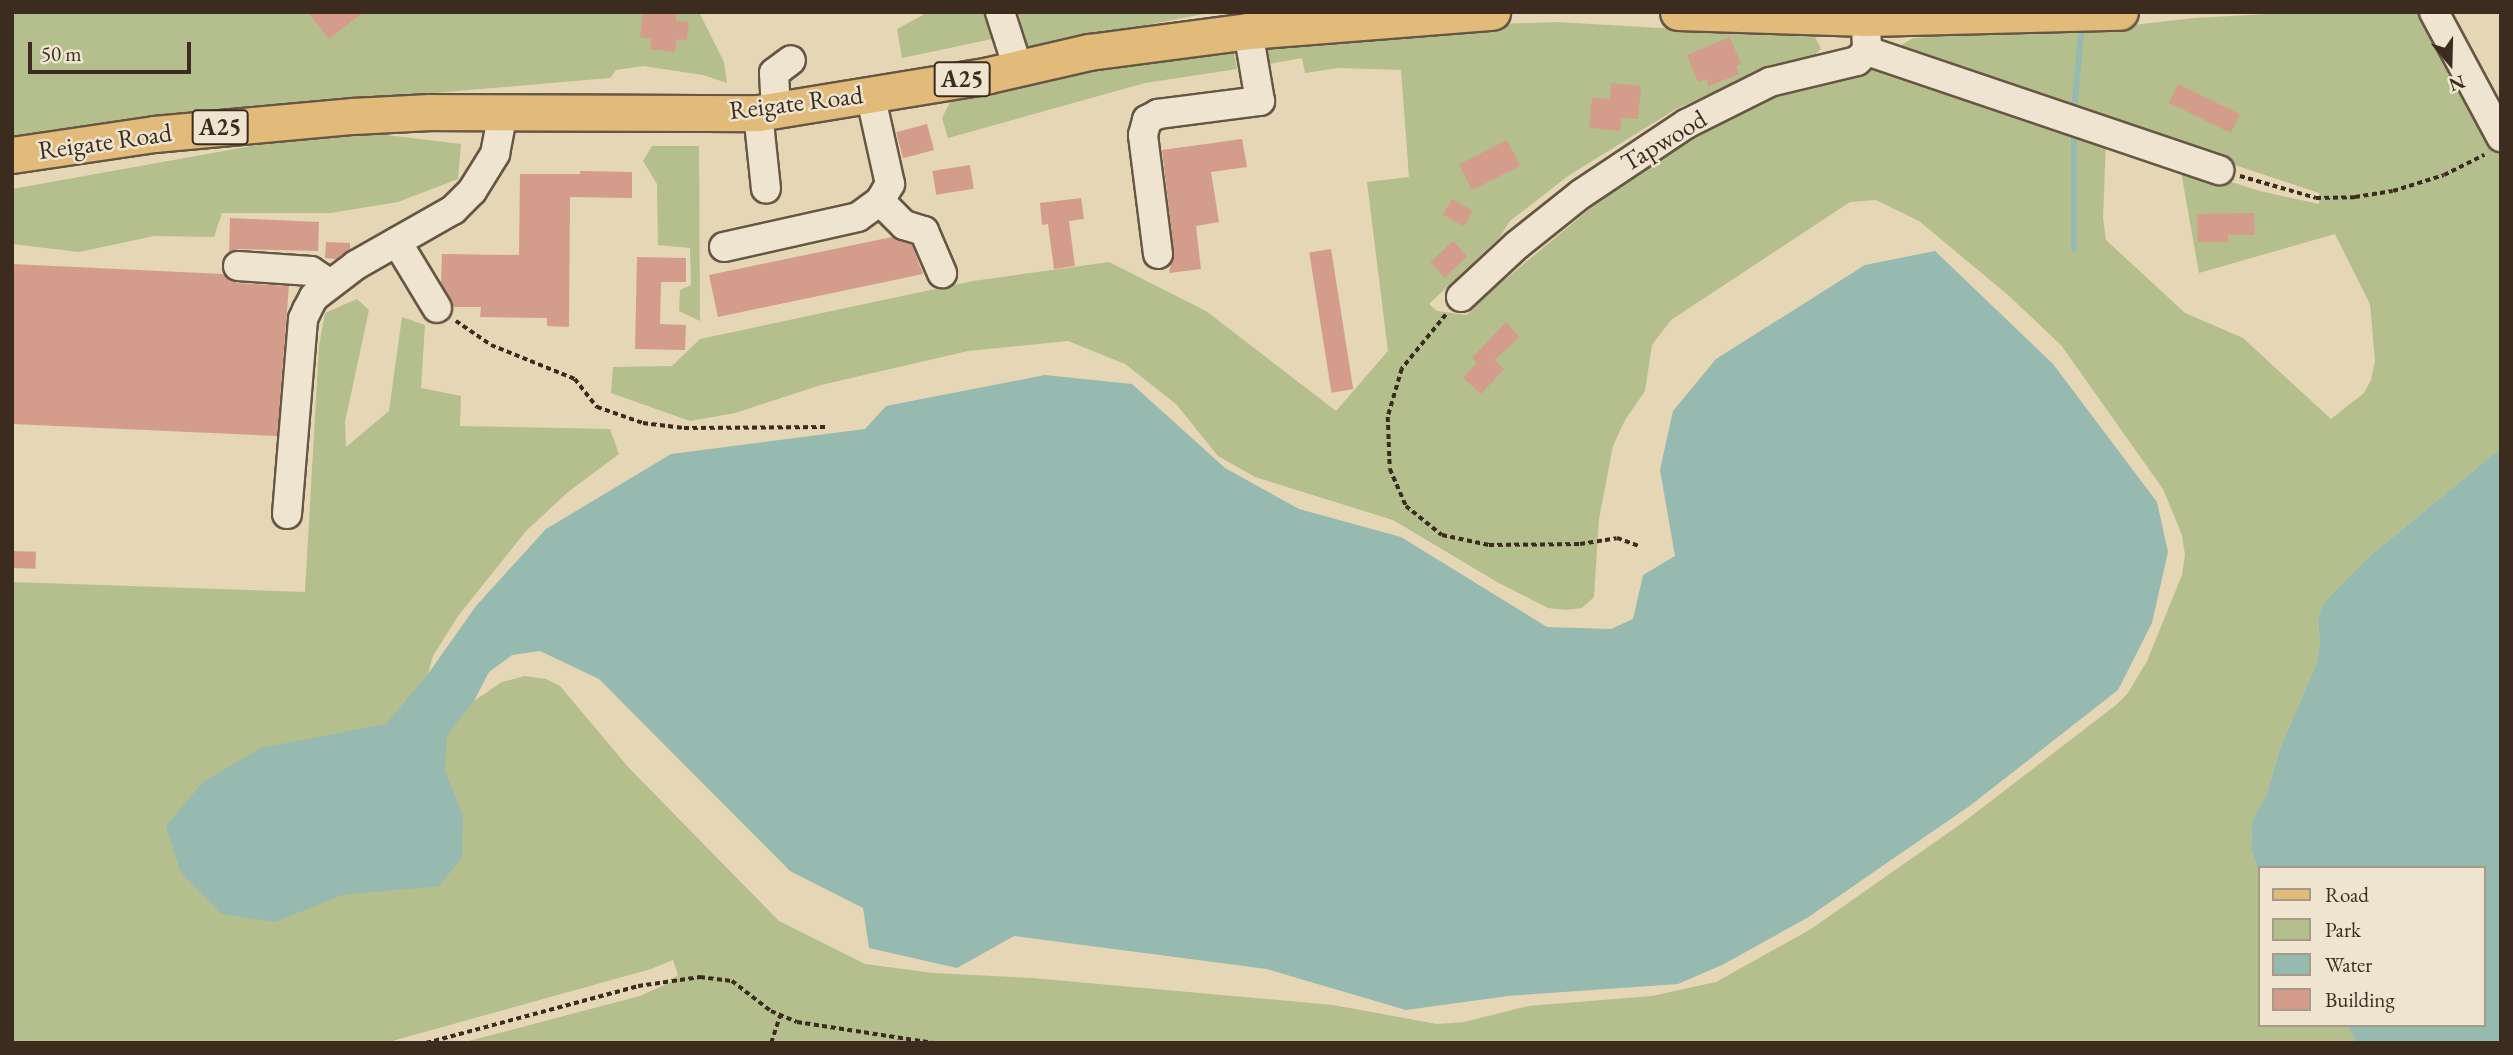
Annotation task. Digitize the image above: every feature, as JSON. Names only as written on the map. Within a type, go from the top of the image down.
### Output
[{"type":"main road","name":"Reigate Road","points":[[12,155],[154,134],[299,119],[430,111],[767,112],[1018,68],[1089,52],[1248,32],[1492,12]]},
{"type":"main road","points":[[1678,12],[1698,12],[1866,34],[1910,15],[2120,12]]},
{"type":"street","points":[[1000,12],[1018,68]]},
{"type":"street","points":[[2434,12],[2480,104],[2494,145]]},
{"type":"street","points":[[1158,254],[1143,135],[1147,120],[1158,114],[1261,101],[1248,32]]},
{"type":"street","points":[[1866,34],[2219,170]]},
{"type":"street","name":"Tapwood","points":[[1461,297],[1517,245],[1581,194],[1686,124],[1770,82],[1857,61],[1866,34]]},
{"type":"street","points":[[766,189],[767,112],[775,73],[791,60]]},
{"type":"street","points":[[724,247],[858,217],[880,201],[890,184],[870,94]]},
{"type":"street","points":[[287,513],[303,319],[314,297],[385,249],[453,210],[472,191],[495,154],[503,112]]},
{"type":"street","points":[[880,201],[904,225],[924,231],[942,273]]},
{"type":"street","points":[[385,249],[437,308]]},
{"type":"street","points":[[238,266],[311,271],[330,284]]},
{"type":"path","points":[[2219,170],[2316,198],[2355,197],[2393,191],[2444,175],[2494,145]]},
{"type":"path","points":[[1461,297],[1402,369],[1388,417],[1391,469],[1406,506],[1442,536],[1489,545],[1580,544],[1617,538],[1639,546]]},
{"type":"path","points":[[437,308],[491,345],[575,379],[597,407],[643,423],[684,428],[827,427]]},
{"type":"path","points":[[426,1043],[638,986],[689,977],[732,981],[780,1016],[935,1043]]},
{"type":"path","points":[[771,1043],[780,1016]]},
{"type":"green space","points":[[12,12],[699,12],[724,62],[727,83],[703,75],[643,66],[616,70],[610,78],[284,106],[12,142]]},
{"type":"green space","points":[[922,12],[992,12],[997,38],[902,58],[897,29],[923,15]]},
{"type":"green space","points":[[1018,12],[1214,12],[1028,48]]},
{"type":"green space","points":[[2306,12],[2418,12],[2501,150],[2501,448],[2370,556],[2318,618],[2320,643],[2316,665],[2280,748],[2267,793],[2252,823],[2251,849],[2258,869],[2258,1027],[2348,1027],[2357,1043],[461,1043],[640,996],[669,983],[678,975],[673,960],[651,969],[385,1043],[12,1043],[12,582],[305,592],[319,346],[325,313],[357,299],[369,310],[345,422],[346,447],[389,411],[402,317],[425,325],[421,388],[461,396],[460,426],[610,429],[619,454],[568,492],[526,531],[458,616],[433,656],[428,674],[430,691],[456,707],[474,701],[502,682],[525,676],[546,679],[560,686],[629,768],[779,921],[865,964],[933,973],[1032,978],[1333,1005],[1437,1024],[1464,1022],[1528,1006],[1652,996],[1716,982],[1811,929],[1965,821],[2116,705],[2128,693],[2147,661],[2182,575],[2185,555],[2182,535],[2163,489],[2061,345],[2008,295],[1919,221],[1876,200],[1850,202],[1671,320],[1652,345],[1645,391],[1625,420],[1613,446],[1599,519],[1594,597],[1582,608],[1566,610],[1548,608],[1497,582],[1393,520],[1255,477],[1218,456],[1176,404],[1125,364],[1068,341],[968,351],[821,385],[735,413],[690,421],[611,393],[613,367],[672,366],[700,339],[973,281],[1109,262],[1206,311],[1336,411],[1388,351],[1367,182],[1409,177],[1401,70],[1338,68],[1305,73],[1302,58],[1263,65],[1261,44],[1443,26],[1557,22],[1815,37],[1821,49],[1811,58],[1746,78],[1676,109],[1568,176],[1510,221],[1499,238],[1429,304],[1437,311],[1467,315],[1484,297],[1609,193],[1676,147],[1769,98],[1865,67],[1913,38],[2098,29],[2194,18]],"holes":[[[2130,130],[2319,193],[2319,204],[2260,191],[2180,166],[2199,273],[2335,234],[2370,304],[2375,361],[2371,380],[2364,393],[2331,419],[2243,338],[2185,313],[2106,240],[2103,218],[2106,141]]]},
{"type":"green space","points":[[1233,48],[1237,69],[1145,83],[948,138],[942,118],[950,102],[1140,61]]},
{"type":"green space","points":[[314,135],[387,135],[461,144],[458,179],[398,202],[330,213],[222,213],[214,237],[154,236],[79,252],[12,244],[12,189]]},
{"type":"green space","points":[[652,146],[699,146],[700,321],[679,311],[680,290],[691,285],[690,248],[658,245],[657,184],[643,161]]},
{"type":"water","points":[[1935,251],[2053,364],[2157,502],[2168,552],[2152,623],[2118,690],[1971,805],[1807,918],[1722,965],[1678,984],[1508,996],[1406,1010],[1267,969],[1014,936],[957,968],[869,948],[863,908],[790,871],[599,679],[540,651],[512,655],[489,672],[474,701],[447,735],[445,770],[463,816],[462,857],[439,886],[342,895],[275,922],[222,914],[181,873],[166,826],[203,782],[261,748],[386,724],[428,674],[476,606],[546,529],[671,454],[865,429],[886,406],[1045,375],[1132,384],[1225,468],[1299,509],[1401,537],[1547,627],[1611,629],[1633,619],[1643,575],[1675,556],[1660,470],[1673,411],[1716,359],[1865,265]]},
{"type":"water","points":[[2501,448],[2501,1043],[2357,1043],[2348,1027],[2485,1027],[2485,866],[2258,866],[2258,869],[2251,849],[2252,822],[2267,793],[2280,748],[2316,665],[2320,643],[2318,618],[2324,603],[2370,556]]},
{"type":"building","points":[[308,12],[364,12],[329,39]]},
{"type":"building","points":[[643,12],[677,12],[676,21],[689,22],[687,40],[677,39],[675,52],[650,49],[651,39],[640,37]]},
{"type":"building","points":[[1730,37],[1741,64],[1736,66],[1739,74],[1709,86],[1706,79],[1698,82],[1687,55]]},
{"type":"building","points":[[1611,83],[1641,86],[1638,119],[1621,118],[1620,131],[1589,128],[1592,98],[1610,99]]},
{"type":"building","points":[[2178,84],[2240,114],[2231,133],[2169,103]]},
{"type":"building","points":[[927,124],[934,150],[903,158],[896,132]]},
{"type":"building","points":[[1242,139],[1247,167],[1211,172],[1219,222],[1196,226],[1201,269],[1169,273],[1174,252],[1162,150]]},
{"type":"building","points":[[1507,140],[1520,166],[1472,190],[1459,165]]},
{"type":"building","points":[[970,165],[974,189],[936,195],[932,171]]},
{"type":"building","points":[[580,171],[632,172],[632,198],[570,197],[569,327],[547,326],[547,318],[480,317],[481,307],[454,307],[441,283],[442,254],[519,255],[520,174],[580,174]]},
{"type":"building","points":[[1081,198],[1084,219],[1069,221],[1075,266],[1054,269],[1048,224],[1042,225],[1040,203]]},
{"type":"building","points":[[1452,199],[1473,211],[1464,227],[1443,215]]},
{"type":"building","points":[[2254,213],[2255,235],[2228,235],[2228,242],[2198,242],[2197,214]]},
{"type":"building","points":[[230,218],[319,222],[318,251],[239,249],[229,253]]},
{"type":"building","points":[[892,237],[912,245],[923,274],[718,317],[709,275]]},
{"type":"building","points":[[1453,241],[1467,256],[1445,278],[1430,262]]},
{"type":"building","points":[[326,242],[350,243],[350,249],[336,259],[325,258]]},
{"type":"building","points":[[1331,249],[1353,389],[1331,393],[1309,252]]},
{"type":"building","points":[[637,257],[686,258],[686,282],[661,282],[660,324],[686,325],[685,350],[635,349]]},
{"type":"building","points":[[12,264],[223,274],[237,283],[289,286],[277,436],[12,424]]},
{"type":"building","points":[[1506,322],[1519,337],[1495,360],[1504,369],[1481,394],[1463,378],[1477,363],[1472,358]]},
{"type":"building","points":[[12,551],[36,552],[35,569],[12,568]]},
{"type":"waterway","points":[[2074,110],[2081,35]]},
{"type":"waterway","points":[[2074,136],[2074,249]]}]
